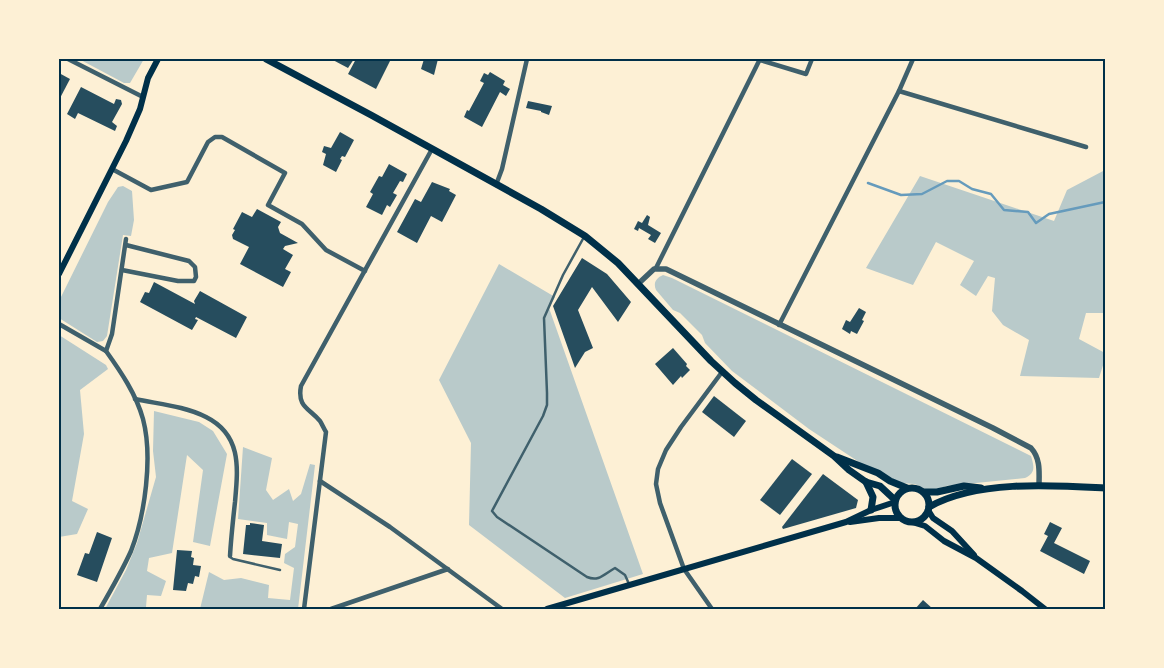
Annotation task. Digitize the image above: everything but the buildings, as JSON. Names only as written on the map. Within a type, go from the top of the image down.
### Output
[{"type":"main road","points":[[59,274],[140,109],[148,78],[158,59]]},
{"type":"main road","points":[[266,59],[432,149],[585,236],[611,257],[722,372],[756,400],[834,456],[849,470],[866,482],[880,486],[895,501]]},
{"type":"main road","points":[[834,456],[878,473],[890,481],[907,488],[916,488],[924,492],[937,492],[964,486],[989,489]]},
{"type":"main road","points":[[866,482],[873,497],[871,510]]},
{"type":"main road","points":[[912,522],[922,518],[928,509],[948,498],[989,489],[1039,486],[1105,488]]},
{"type":"main road","points":[[901,518],[896,511],[895,501],[898,495],[907,488]]},
{"type":"main road","points":[[924,492],[927,497],[928,509],[939,523],[961,539],[976,558]]},
{"type":"main road","points":[[846,522],[895,501]]},
{"type":"main road","points":[[547,609],[558,608],[846,522],[878,518],[901,518],[925,526],[944,541],[976,558],[1045,609]]},
{"type":"street","points":[[68,59],[143,97]]},
{"type":"street","points":[[496,185],[502,169],[527,59]]},
{"type":"street","points":[[638,284],[656,268],[760,60],[806,74],[812,59]]},
{"type":"street","points":[[779,325],[899,91],[913,59]]},
{"type":"street","points":[[899,91],[1086,147]]},
{"type":"street","points":[[112,169],[151,190],[187,182],[208,142],[216,137],[222,137],[285,173],[268,205],[302,224],[326,250],[364,270]]},
{"type":"street","points":[[304,609],[326,432],[321,422],[303,406],[300,400],[301,386],[432,149]]},
{"type":"street","points":[[106,351],[112,334],[126,239]]},
{"type":"street","points":[[122,270],[178,281],[194,281],[196,277],[195,267],[189,261],[126,245]]},
{"type":"street","points":[[656,268],[669,271],[816,341],[942,402],[1031,448],[1038,459],[1039,486]]},
{"type":"street","points":[[59,324],[106,351],[126,381],[143,418],[147,458],[142,510],[137,535],[100,609]]},
{"type":"street","points":[[712,609],[684,569],[660,503],[656,484],[658,469],[666,450],[722,372]]},
{"type":"street","points":[[135,399],[192,411],[207,417],[219,426],[229,438],[235,451],[238,467],[230,556]]},
{"type":"street","points":[[320,481],[390,526],[502,609]]},
{"type":"street","points":[[331,609],[448,570]]},
{"type":"lane","points":[[585,236],[563,275],[544,318],[546,405],[538,428],[492,511],[496,517],[587,577],[593,580],[598,579],[611,570],[618,569],[625,575],[630,585]]},
{"type":"lane","points":[[230,556],[233,559],[280,570]]},
{"type":"shaded area","points":[[79,59],[144,59],[130,83],[124,83]]},
{"type":"shaded area","points":[[1105,170],[1105,313],[1086,313],[1079,339],[1105,353],[1099,378],[1020,376],[1029,340],[1003,325],[992,311],[995,278],[988,276],[976,296],[960,285],[974,261],[936,242],[913,285],[866,268],[920,176],[1054,221],[1067,190]]},
{"type":"shaded area","points":[[123,186],[132,191],[134,220],[131,236],[123,235],[107,336],[103,341],[97,342],[59,318],[61,297],[108,202],[118,187]]},
{"type":"shaded area","points":[[499,264],[555,297],[549,308],[643,574],[565,598],[469,525],[471,443],[439,380]]},
{"type":"shaded area","points":[[663,275],[1031,456],[1033,471],[1025,478],[946,486],[936,490],[925,489],[915,484],[901,483],[862,464],[809,429],[732,371],[705,343],[702,335],[680,313],[673,310],[656,290],[656,281]]},
{"type":"shaded area","points":[[59,335],[106,365],[108,369],[80,390],[84,434],[72,501],[88,509],[77,534],[59,537]]},
{"type":"shaded area","points":[[154,411],[199,422],[213,431],[227,454],[210,546],[193,542],[203,470],[187,455],[172,553],[149,558],[147,571],[166,581],[161,596],[147,595],[146,607],[151,609],[105,609],[126,570],[137,543],[156,477],[153,451]]},
{"type":"shaded area","points":[[243,447],[272,458],[266,490],[273,500],[289,489],[293,501],[301,494],[310,464],[315,465],[298,609],[200,609],[209,572],[224,580],[241,578],[269,585],[268,598],[290,600],[294,568],[284,563],[285,554],[295,547],[298,524],[289,522],[287,539],[267,535],[267,523],[238,519]]},
{"type":"waterway","points":[[868,183],[901,195],[922,194],[947,181],[959,181],[972,189],[991,194],[1004,210],[1028,212],[1036,223],[1049,214],[1105,202]]}]
